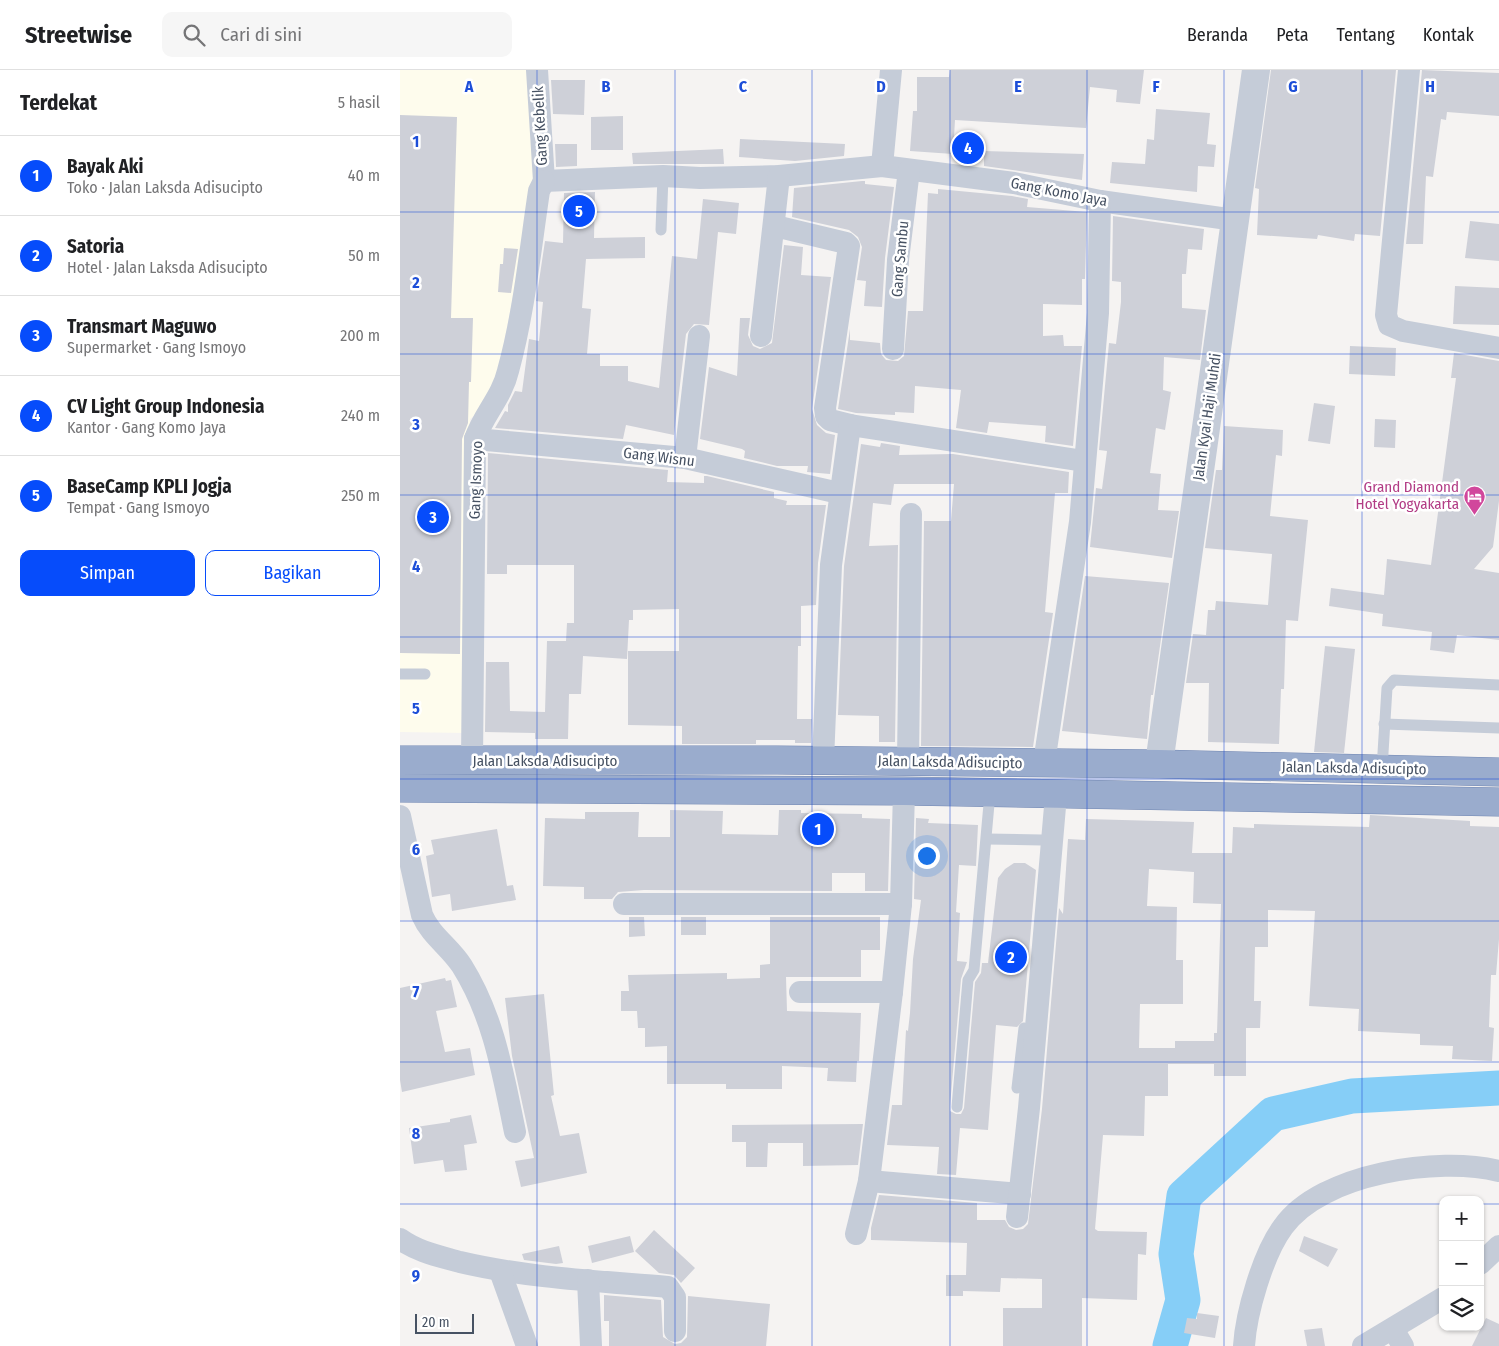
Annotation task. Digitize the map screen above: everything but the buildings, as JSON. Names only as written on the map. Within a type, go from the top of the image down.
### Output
[{"type":"highway","name":"Jalan Laksda Adisucipto","points":[[400,760],[1159,764],[1499,772]]},
{"type":"highway","name":"Jalan Laksda Adisucipto","points":[[400,788],[904,791],[1499,802]]},
{"type":"street","name":"Gang Kebelik","points":[[537,70],[544,181]]},
{"type":"street","points":[[882,166],[891,70]]},
{"type":"street","name":"Jalan Kyai Haji Muhdi","points":[[1159,764],[1256,70]]},
{"type":"street","points":[[1409,70],[1386,315],[1389,325],[1403,331],[1499,348]]},
{"type":"street","name":"Gang Komo Jaya","points":[[544,181],[663,176],[700,178],[779,176],[882,166],[1014,183],[1100,201],[1235,220]]},
{"type":"street","name":"Gang Sambu","points":[[893,349],[898,260],[909,170]]},
{"type":"street","points":[[761,336],[775,226],[779,176]]},
{"type":"street","name":"Gang Ismoyo","points":[[472,761],[475,439],[479,428],[502,390],[508,371],[524,292],[539,191],[544,181]]},
{"type":"street","points":[[1044,763],[1080,522],[1098,313],[1100,201]]},
{"type":"street","points":[[775,226],[846,243],[849,246],[825,408],[826,416],[830,420],[850,425],[1084,461]]},
{"type":"street","points":[[685,458],[700,336]]},
{"type":"street","points":[[823,761],[831,564],[839,493],[850,425]]},
{"type":"street","name":"Gang Wisnu","points":[[475,439],[685,458],[839,493]]},
{"type":"street","points":[[908,762],[911,514]]},
{"type":"street","points":[[856,1234],[869,1181],[892,992],[901,904],[904,791]]},
{"type":"street","points":[[1017,1217],[1029,1108],[1051,795]]},
{"type":"street","points":[[400,816],[425,922],[428,928],[463,966],[493,1030],[515,1132]]},
{"type":"street","points":[[624,904],[901,904]]},
{"type":"street","points":[[800,992],[892,992]]},
{"type":"street","points":[[1244,1346],[1258,1282],[1269,1250],[1283,1226],[1302,1208],[1330,1191],[1354,1180],[1420,1166],[1476,1166],[1499,1171]]},
{"type":"street","points":[[869,1181],[1020,1194]]},
{"type":"street","points":[[400,1239],[409,1246],[428,1254],[500,1271],[668,1287],[675,1297],[675,1331]]},
{"type":"street","points":[[500,1271],[527,1346]]},
{"type":"street","points":[[588,1280],[591,1346]]},
{"type":"street","points":[[1363,1346],[1398,1337],[1439,1301]]},
{"type":"lane","points":[[661,230],[663,176]]},
{"type":"lane","points":[[400,674],[425,674]]},
{"type":"lane","points":[[1382,769],[1387,688],[1394,680],[1499,685]]},
{"type":"lane","points":[[1384,724],[1499,728]]},
{"type":"lane","points":[[957,1107],[968,980],[974,970],[990,793]]},
{"type":"lane","points":[[1038,872],[1051,795]]},
{"type":"lane","points":[[987,839],[1042,840]]},
{"type":"lane","points":[[1017,1088],[1024,1028]]},
{"type":"shaded area","points":[[400,70],[532,70],[535,184],[496,384],[486,406],[470,419],[466,733],[400,732]]},
{"type":"waterway","points":[[1170,1346],[1183,1300],[1176,1254],[1184,1196],[1273,1114],[1352,1096],[1499,1088]]},
{"type":"place","name":"CV Light Group Indonesia","points":[[968,148]]},
{"type":"place","name":"BaseCamp KPLI Jogja","points":[[579,211]]},
{"type":"place","name":"Grand Diamond Hotel Yogyakarta","points":[[1475,515]]},
{"type":"place","name":"Transmart Maguwo","points":[[433,517]]},
{"type":"place","name":"Bayak Aki","points":[[818,829]]},
{"type":"place","name":"Satoria","points":[[1011,957]]}]
